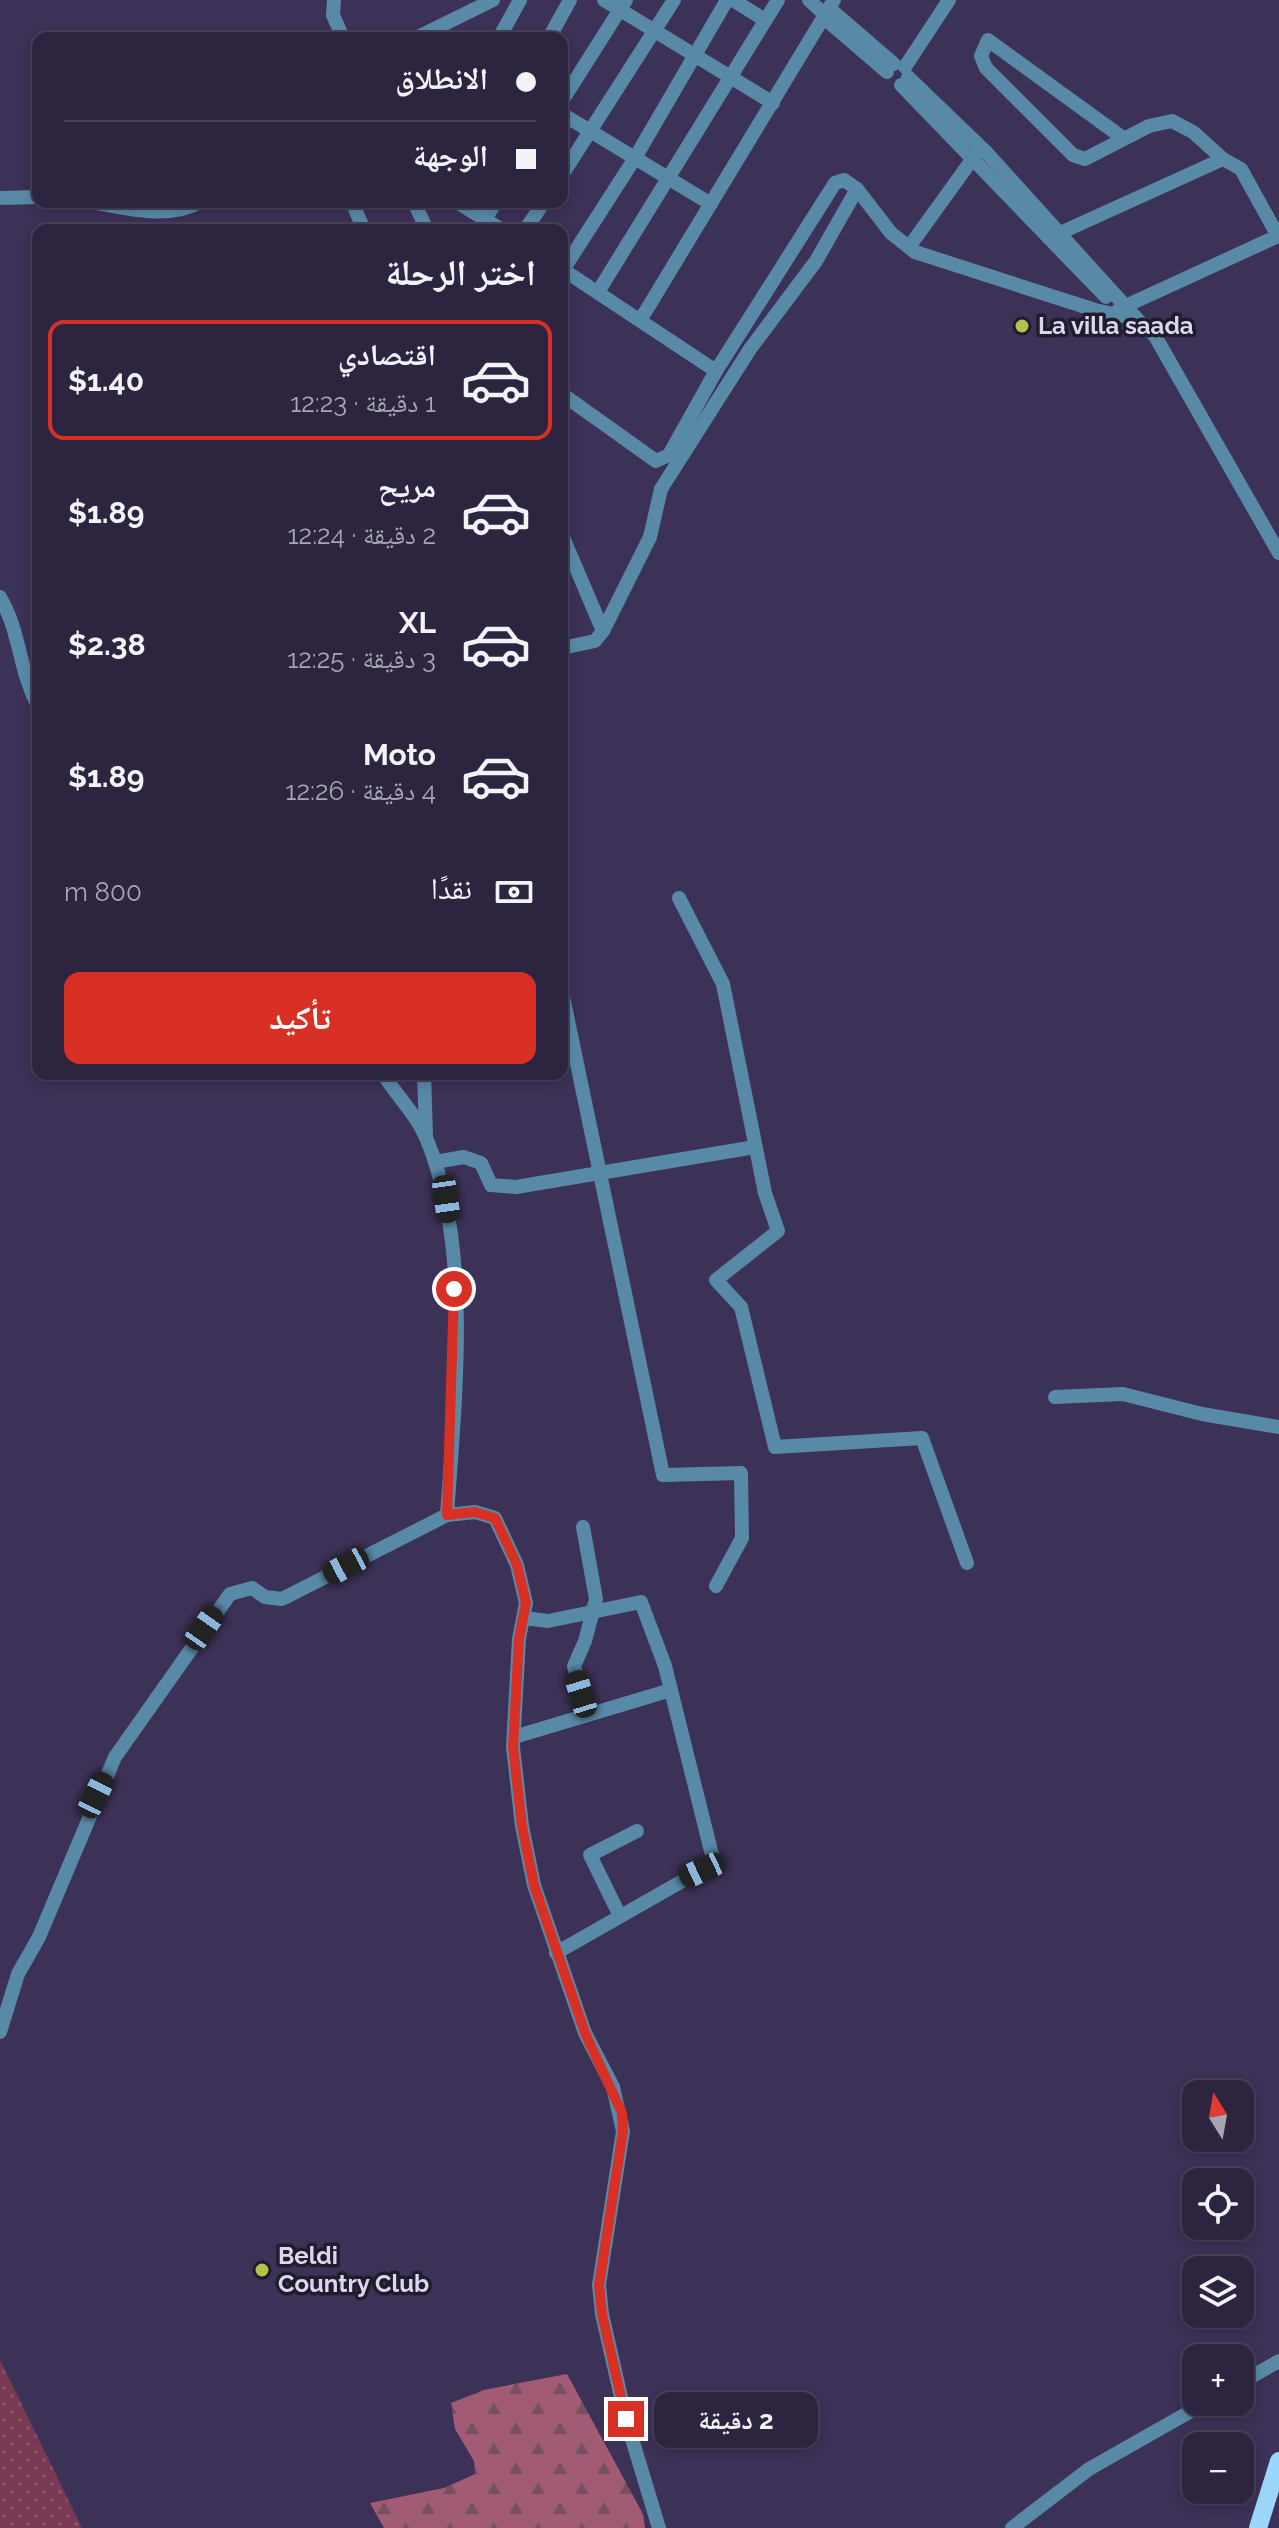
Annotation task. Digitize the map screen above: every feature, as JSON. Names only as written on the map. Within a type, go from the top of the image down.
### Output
[{"type":"main road","points":[[1258,2528],[1279,2461]]},
{"type":"street","points":[[335,0],[333,15],[340,32]]},
{"type":"street","points":[[434,32],[493,0]]},
{"type":"street","points":[[502,32],[520,0]]},
{"type":"street","points":[[552,32],[570,0]]},
{"type":"street","points":[[604,0],[623,5],[655,31],[773,103]]},
{"type":"street","points":[[568,166],[674,0]]},
{"type":"street","points":[[568,261],[635,158],[727,0]]},
{"type":"street","points":[[733,0],[765,20]]},
{"type":"street","points":[[598,292],[778,0]]},
{"type":"street","points":[[809,0],[828,10],[899,73],[978,152],[1121,311]]},
{"type":"street","points":[[899,73],[949,0]]},
{"type":"street","points":[[568,92],[623,5]]},
{"type":"street","points":[[641,319],[828,10]]},
{"type":"street","points":[[1121,311],[1278,237],[1241,169],[1223,159],[1193,132],[1172,121],[1149,126],[1085,159],[1073,155],[986,68],[981,56],[988,40],[1123,138]]},
{"type":"street","points":[[568,118],[711,204]]},
{"type":"street","points":[[909,247],[978,152]]},
{"type":"street","points":[[1055,235],[1223,159]]},
{"type":"street","points":[[568,398],[656,461],[669,455],[716,371],[835,183],[844,180],[857,189],[891,233],[909,247],[980,273],[1121,311],[1137,319],[1155,336],[1279,553]]},
{"type":"street","points":[[568,647],[595,641],[603,631],[650,537],[661,489],[750,349],[816,261],[857,189]]},
{"type":"street","points":[[0,198],[32,197]]},
{"type":"street","points":[[129,208],[154,212],[190,208]]},
{"type":"street","points":[[466,208],[491,224]]},
{"type":"street","points":[[484,220],[492,208]]},
{"type":"street","points":[[568,272],[716,371]]},
{"type":"street","points":[[568,549],[603,631]]},
{"type":"street","points":[[0,597],[15,626],[22,672],[32,693]]},
{"type":"street","points":[[679,898],[723,984],[755,1147],[778,1231],[716,1280],[741,1307],[775,1447],[922,1438],[967,1563]]},
{"type":"street","points":[[568,1020],[663,1475],[741,1473],[742,1538],[716,1586]]},
{"type":"street","points":[[387,1080],[426,1136],[449,1223],[455,1321],[447,1515]]},
{"type":"street","points":[[424,1080],[426,1136]]},
{"type":"street","points":[[435,1162],[464,1157],[481,1163],[491,1185],[516,1187],[755,1147]]},
{"type":"street","points":[[1055,1397],[1123,1394],[1202,1414],[1279,1427]]},
{"type":"street","points":[[0,2032],[18,1974],[39,1937],[115,1757],[230,1594],[246,1587],[274,1600],[290,1596],[447,1515],[487,1513],[502,1526],[522,1583],[524,1618],[519,1639],[514,1737],[522,1826],[534,1885],[585,2033],[622,2113],[623,2131],[599,2285],[602,2314],[626,2419],[659,2528]]},
{"type":"street","points":[[583,1527],[594,1611],[574,1666],[586,1714]]},
{"type":"street","points":[[524,1618],[548,1621],[641,1602],[671,1690],[714,1863],[556,1953]]},
{"type":"street","points":[[514,1737],[671,1690]]},
{"type":"street","points":[[620,1916],[590,1855],[637,1831]]},
{"type":"street","points":[[1254,2375],[1279,2361]]},
{"type":"street","points":[[1012,2528],[1089,2469],[1182,2416]]},
{"type":"shaded area","points":[[0,2360],[82,2528],[0,2528]]},
{"type":"green space","points":[[567,2374],[643,2514],[645,2528],[384,2528],[370,2503],[444,2488],[475,2474],[474,2461],[455,2429],[451,2403],[484,2390]]},
{"type":"place","name":"La villa saada","points":[[1022,326]]},
{"type":"place","name":"Beldi Country Club","points":[[262,2270]]},
{"type":"route","points":[[454,1289],[447,1515],[475,1512],[487,1513],[495,1518],[502,1526],[522,1583],[526,1603],[519,1639],[513,1747],[522,1826],[534,1885],[571,1996],[622,2113],[623,2131],[601,2256],[599,2285],[602,2314],[626,2419]]}]
